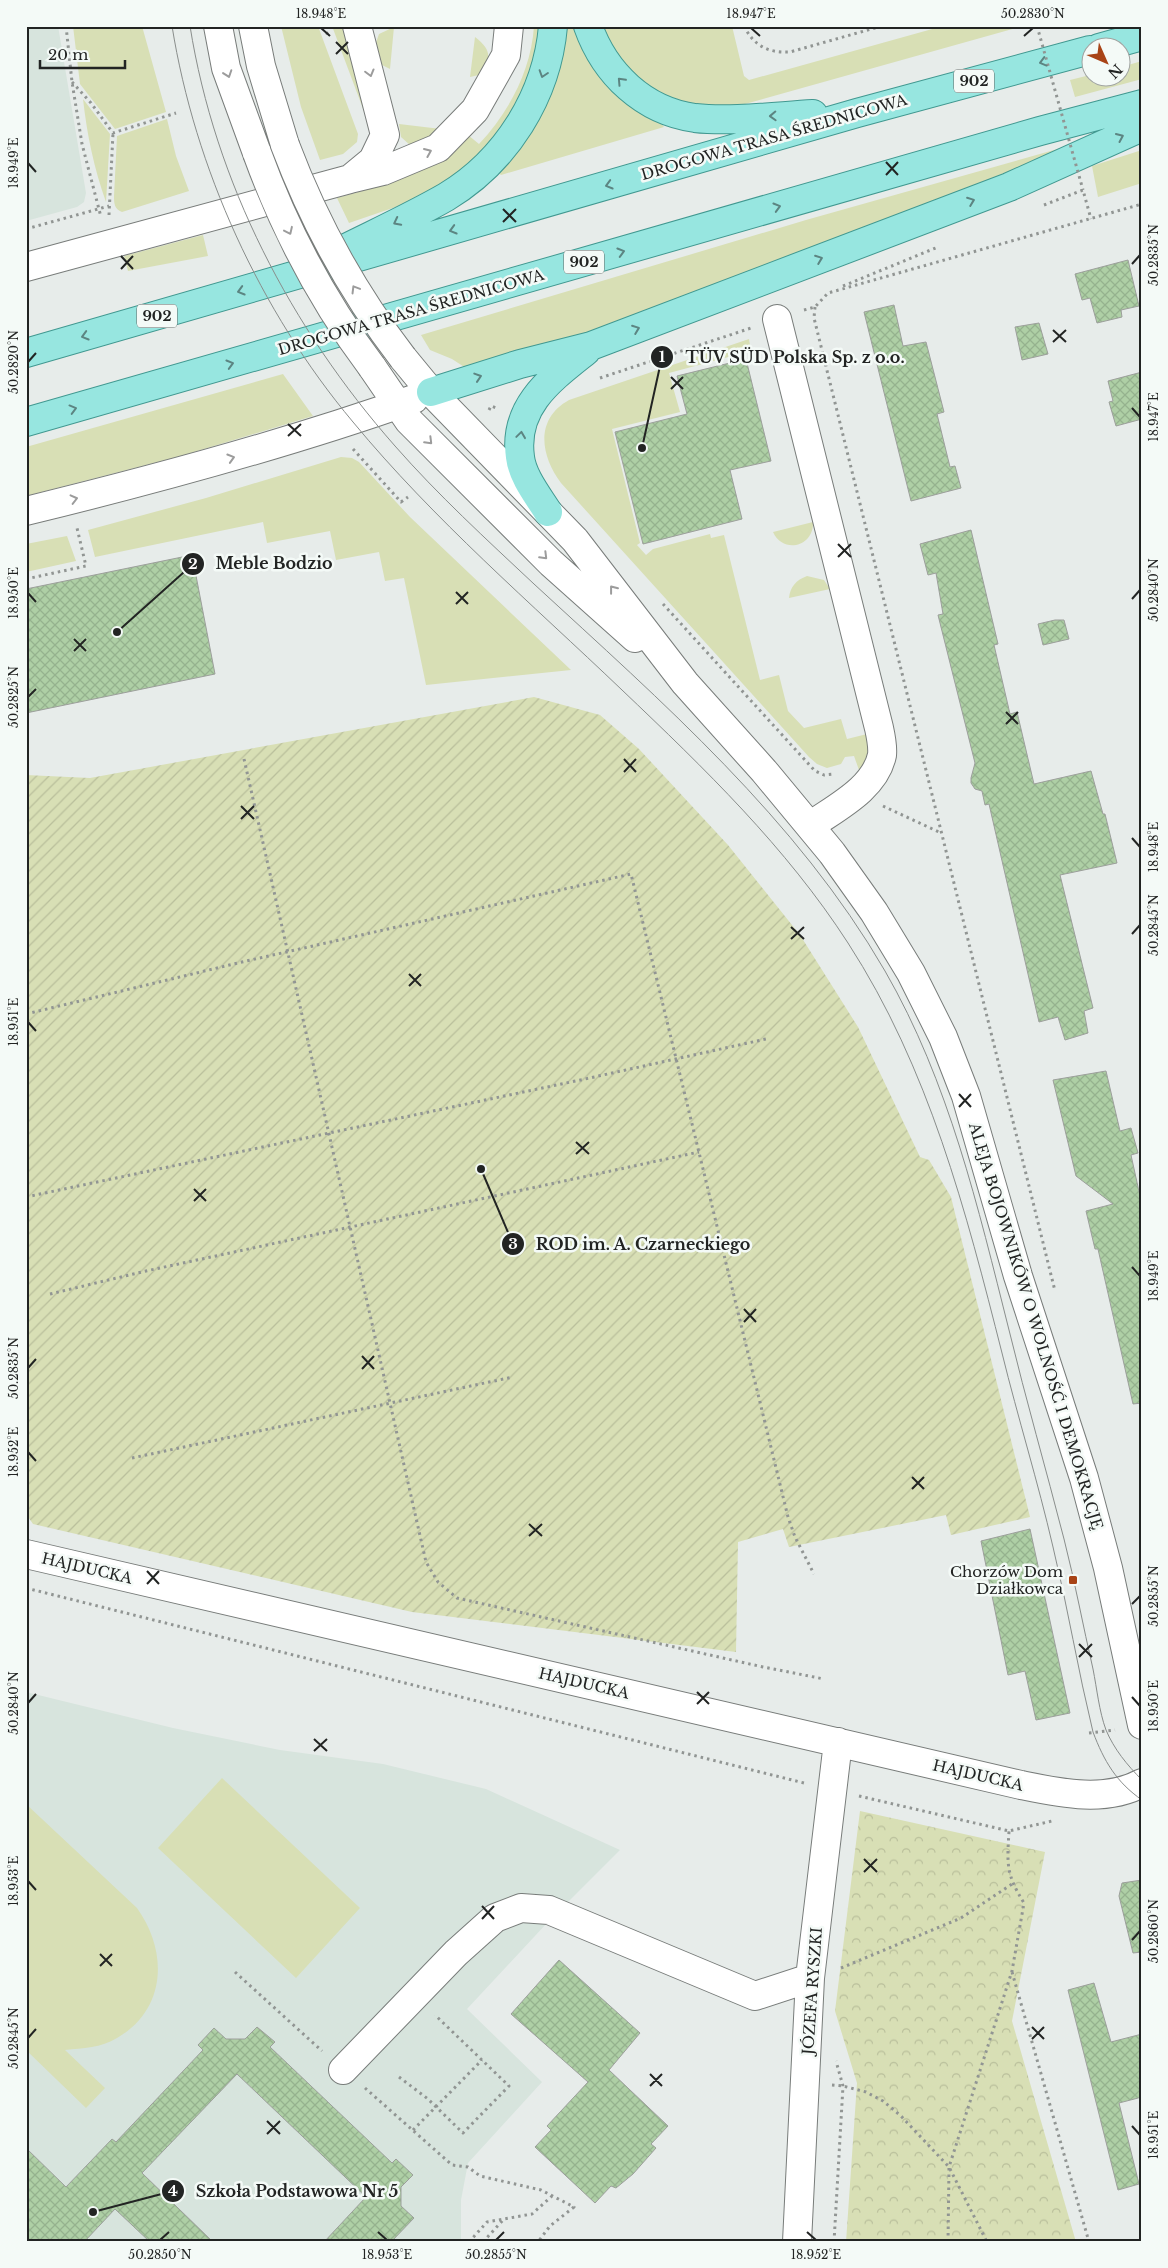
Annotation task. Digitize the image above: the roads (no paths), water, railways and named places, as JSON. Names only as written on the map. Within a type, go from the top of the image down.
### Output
[{"type":"main road","points":[[288,278],[446,197],[489,162],[522,123],[534,100],[548,58],[553,26]]},
{"type":"main road","points":[[588,26],[601,56],[621,82],[647,102],[678,114],[715,119],[857,112]]},
{"type":"main road","name":"DROGOWA TRASA ŚREDNICOWA","points":[[26,353],[857,112],[1080,53]]},
{"type":"main road","name":"DROGOWA TRASA ŚREDNICOWA","points":[[26,422],[1040,131],[1142,104]]},
{"type":"main road","points":[[431,392],[520,364],[591,346],[1009,187],[1142,127]]},
{"type":"main road","points":[[548,512],[529,482],[520,458],[523,425],[528,408],[541,389],[591,346]]},
{"type":"street","name":"ALEJA BOJOWNIKÓW O WOLNOŚĆ I DEMOKRACJĘ","points":[[218,26],[226,68],[257,153],[281,212],[310,272],[338,318],[409,421],[551,563],[685,683]]},
{"type":"street","name":"ALEJA BOJOWNIKÓW O WOLNOŚĆ I DEMOKRACJĘ","points":[[253,26],[261,66],[285,145],[310,207],[333,252],[373,318],[431,392],[575,540],[685,683],[810,826],[846,871],[892,941],[931,1013],[954,1063],[979,1139],[1018,1276],[1093,1508],[1142,1725]]},
{"type":"street","points":[[350,179],[373,160],[386,135],[357,26]]},
{"type":"street","points":[[26,267],[383,171],[438,148],[475,110],[506,55],[509,26]]},
{"type":"street","points":[[777,319],[879,728],[882,748],[879,765],[867,782],[843,803],[810,826]]},
{"type":"street","points":[[26,511],[163,478],[285,442],[431,392]]},
{"type":"street","name":"HAJDUCKA","points":[[26,1554],[1061,1793],[1114,1794],[1142,1783]]},
{"type":"street","name":"JÓZEFA RYSZKI","points":[[797,2242],[810,1978],[838,1742]]},
{"type":"street","points":[[343,2070],[494,1918],[521,1908],[549,1910],[755,1996],[810,1978]]},
{"type":"tram line","points":[[172,26],[183,80],[197,133],[215,185],[236,236],[261,286],[319,379],[353,422],[416,493],[714,779],[743,810],[798,874],[824,908],[848,943],[876,991],[901,1040],[923,1090],[959,1194],[1047,1523],[1093,1732],[1106,1762],[1125,1786],[1142,1800]]},
{"type":"tram line","points":[[190,26],[202,84],[218,141],[238,197],[263,251],[291,303],[357,401],[411,464],[445,499],[678,718],[769,813],[811,863],[850,916],[885,971],[927,1057],[944,1101],[973,1192],[1068,1555],[1106,1730],[1126,1763],[1142,1780]]},
{"type":"place","name":"TÜV SÜD Polska Sp. z o.o.","points":[[642,448]]},
{"type":"place","name":"Meble Bodzio","points":[[117,632]]},
{"type":"place","name":"ROD im. A. Czarneckiego","points":[[481,1169]]},
{"type":"place","name":"Chorzów Dom Działkowca","points":[[1073,1580]]},
{"type":"place","name":"Szkoła Podstawowa Nr 5","points":[[93,2212]]}]
